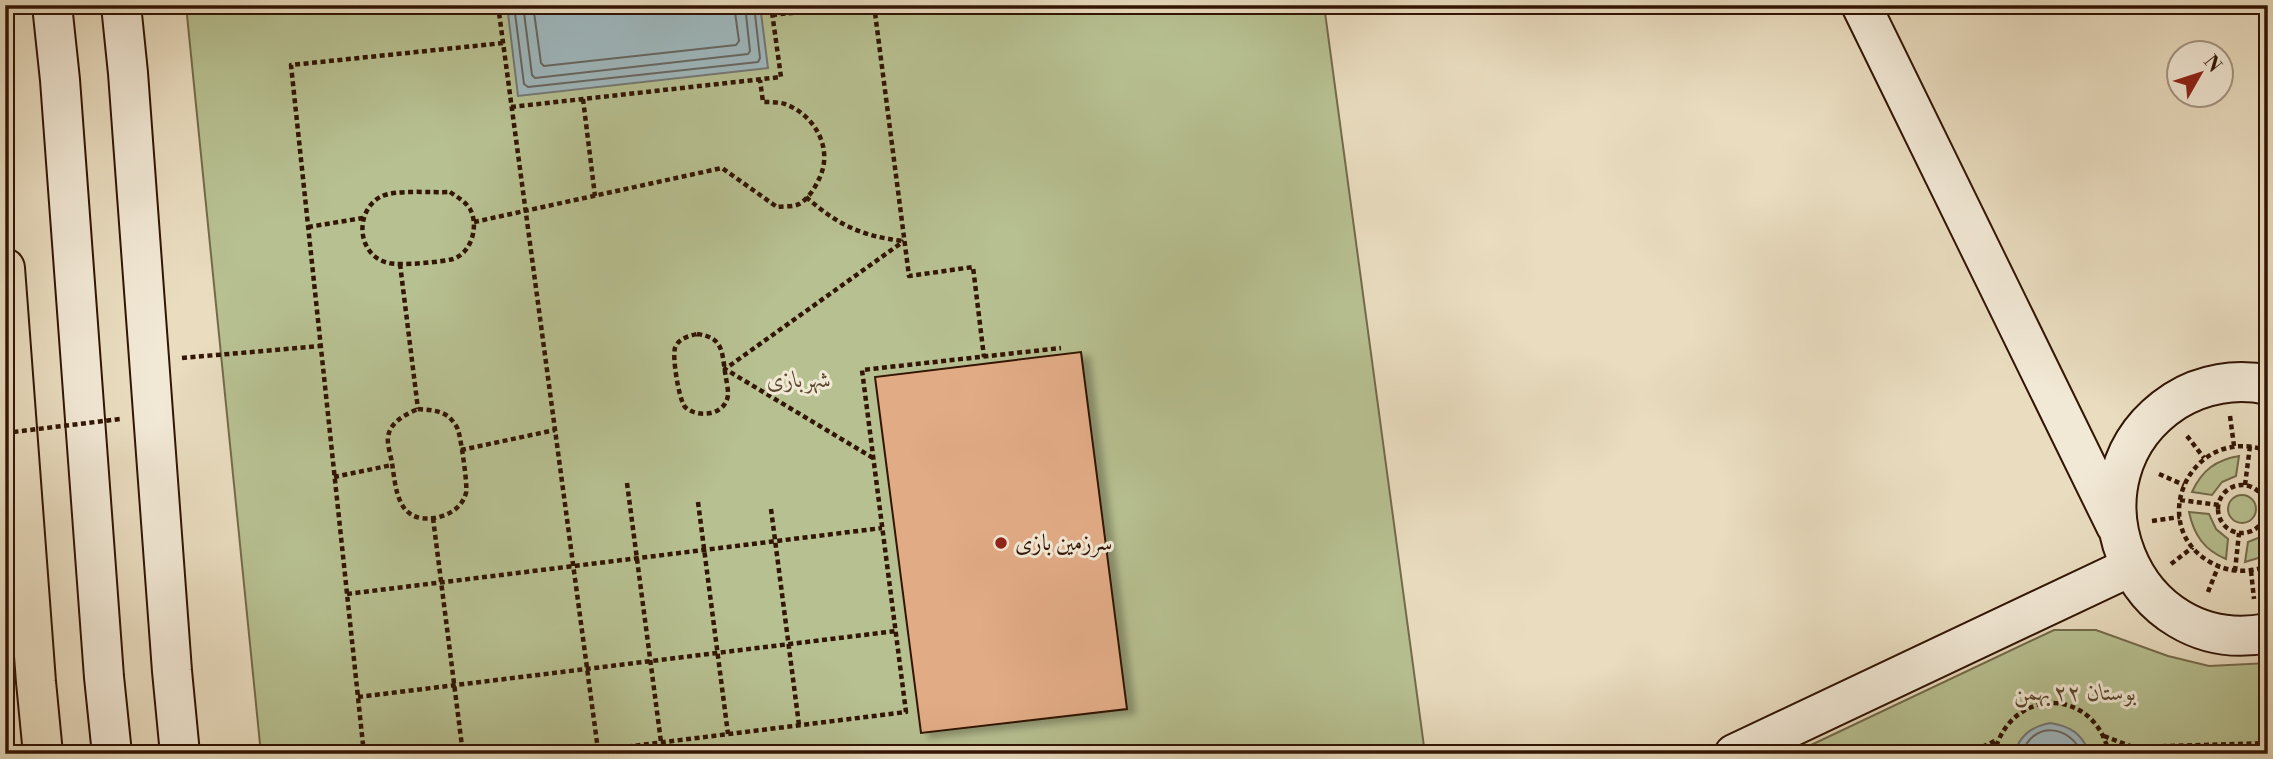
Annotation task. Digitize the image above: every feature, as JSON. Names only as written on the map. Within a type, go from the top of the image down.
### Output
[{"type":"highway","points":[[5,268],[43,754]]},
{"type":"street","points":[[52,5],[112,754]]},
{"type":"street","points":[[121,5],[180,754]]},
{"type":"street","points":[[1861,5],[2139,521]]},
{"type":"street","points":[[2139,521],[2116,492],[2135,440],[2148,423],[2183,396],[2204,388],[2242,382],[2268,385]]},
{"type":"street","points":[[2139,521],[2121,547],[2147,563]]},
{"type":"street","points":[[2147,563],[2142,586],[2174,616],[2194,626],[2226,635],[2243,636],[2261,617]]},
{"type":"street","points":[[1734,754],[2147,563]]},
{"type":"path","points":[[498,5],[598,750]]},
{"type":"path","points":[[511,107],[781,77],[771,5]]},
{"type":"path","points":[[772,15],[866,5]]},
{"type":"path","points":[[874,5],[909,276],[973,267],[984,357]]},
{"type":"path","points":[[364,754],[291,65],[503,43]]},
{"type":"path","points":[[474,222],[722,168],[777,207],[798,205],[814,190],[824,170],[824,148],[817,128],[802,112],[782,103],[763,102],[760,80]]},
{"type":"path","points":[[583,99],[595,196]]},
{"type":"path","points":[[450,192],[470,210],[474,222],[473,238],[466,250],[455,259],[400,264],[386,263],[374,256],[365,245],[362,232],[363,218],[370,206],[390,194],[450,192]]},
{"type":"path","points":[[806,197],[827,215],[850,229],[877,238],[904,241]]},
{"type":"path","points":[[308,227],[363,218]]},
{"type":"path","points":[[724,369],[904,241]]},
{"type":"path","points":[[400,264],[418,410]]},
{"type":"path","points":[[696,334],[707,335],[716,340],[722,348],[724,369],[728,397],[723,405],[715,412],[705,414],[686,408],[680,400],[674,351],[678,342],[696,334]]},
{"type":"path","points":[[149,360],[321,346]]},
{"type":"path","points":[[568,754],[906,712],[862,370],[1060,348]]},
{"type":"path","points":[[724,369],[873,458]]},
{"type":"path","points":[[418,410],[435,410],[448,417],[458,428],[461,450],[467,492],[460,505],[449,514],[433,519],[420,518],[407,511],[397,499],[388,436],[395,423],[406,414],[418,410]]},
{"type":"path","points":[[2222,419],[2242,416]]},
{"type":"path","points":[[5,433],[120,419]]},
{"type":"path","points":[[461,450],[555,430]]},
{"type":"path","points":[[2180,441],[2193,431]]},
{"type":"path","points":[[2267,449],[2234,446],[2218,450],[2204,458],[2184,485],[2180,500],[2180,517],[2184,533],[2193,547],[2211,563],[2235,571],[2250,571],[2268,566]]},
{"type":"path","points":[[2245,485],[2250,446]]},
{"type":"path","points":[[334,477],[393,465]]},
{"type":"path","points":[[2153,484],[2160,466]]},
{"type":"path","points":[[628,483],[661,743]]},
{"type":"path","points":[[2245,485],[2261,494],[2267,512],[2257,528],[2239,533],[2224,523],[2219,515],[2219,505],[2228,490],[2245,485]]},
{"type":"path","points":[[2180,500],[2219,505]]},
{"type":"path","points":[[698,502],[728,734]]},
{"type":"path","points":[[771,509],[799,725]]},
{"type":"path","points":[[433,519],[463,754]]},
{"type":"path","points":[[347,594],[882,528]]},
{"type":"path","points":[[2235,571],[2239,533]]},
{"type":"path","points":[[2147,563],[2175,571]]},
{"type":"path","points":[[2200,591],[2219,598]]},
{"type":"path","points":[[2243,601],[2261,617]]},
{"type":"path","points":[[358,697],[896,631]]},
{"type":"path","points":[[1994,754],[1997,740],[2006,724],[2033,706],[2050,703],[2081,711],[2094,722],[2104,736],[2109,754]]},
{"type":"path","points":[[2104,736],[2133,747],[2268,743]]},
{"type":"path","points":[[1968,754],[1997,740]]},
{"type":"green space","name":"شهربازی","points":[[186,5],[1324,5],[1425,754],[261,754]]},
{"type":"green space","points":[[2239,456],[2236,476],[2222,482],[2212,495],[2192,492],[2200,478],[2211,467],[2223,460]]},
{"type":"green space","points":[[2242,495],[2252,499],[2256,509],[2252,519],[2242,523],[2232,519],[2228,509],[2232,499]]},
{"type":"green space","points":[[2189,512],[2209,514],[2216,529],[2228,539],[2226,559],[2201,541]]},
{"type":"green space","points":[[2268,531],[2268,555],[2245,562],[2248,542]]},
{"type":"green space","name":"بوستان ۲۲ بهمن","points":[[2054,630],[2096,630],[2168,656],[2209,666],[2268,663],[2268,754],[1792,754]]},
{"type":"green space","points":[[5,665],[14,754],[5,754]]},
{"type":"water","points":[[507,5],[760,5],[768,68],[518,96]]},
{"type":"water","points":[[2050,723],[2075,732],[2090,754],[2014,754],[2027,733]]},
{"type":"building","name":"سرزمین بازی","points":[[1081,352],[1127,709],[921,733],[875,377]]},
{"type":"place","name":"سرزمین بازی","points":[[1001,543]]}]
